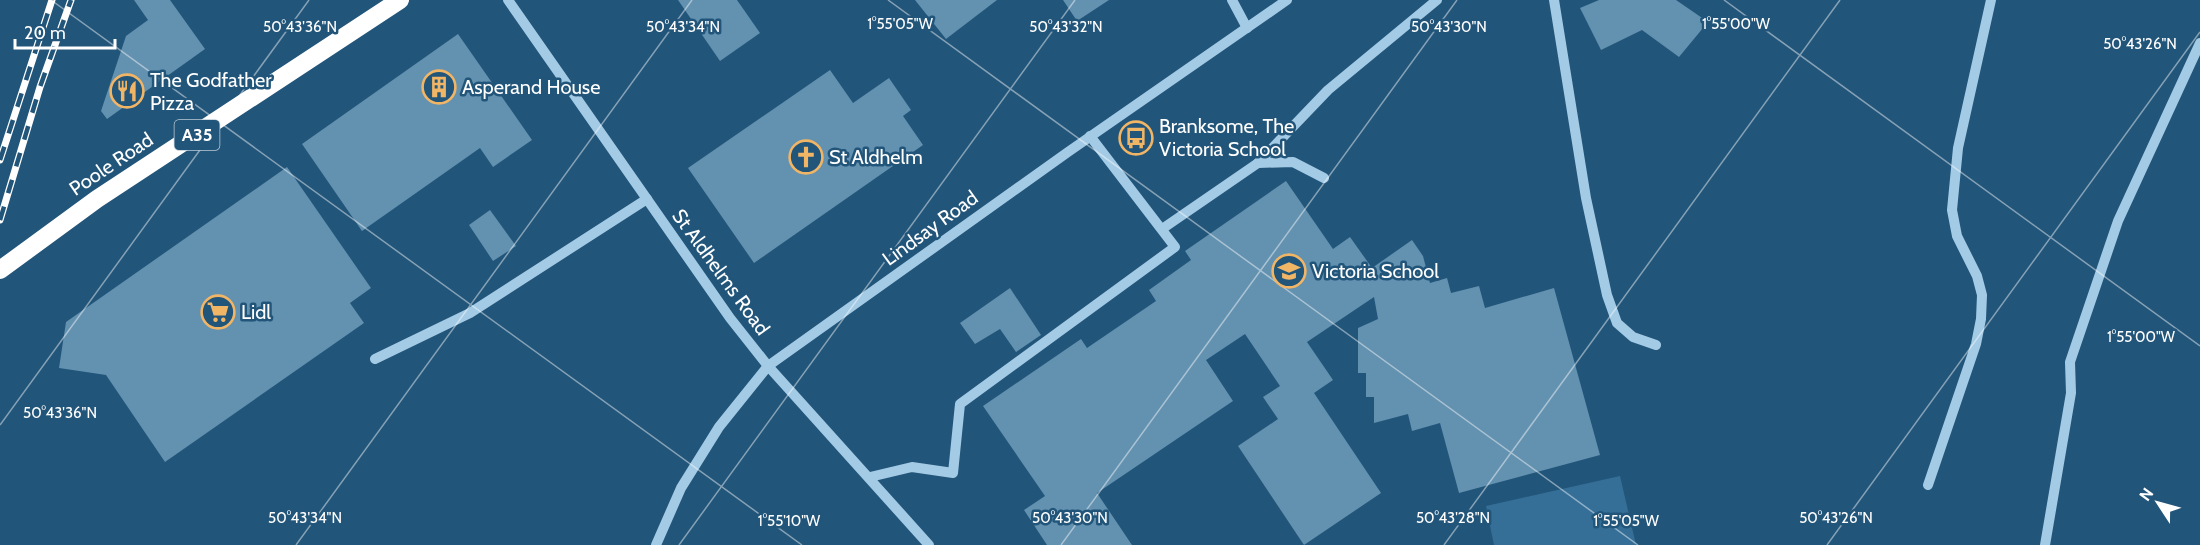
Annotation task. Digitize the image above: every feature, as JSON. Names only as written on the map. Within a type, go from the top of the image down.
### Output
[{"type":"highway","name":"Poole Road","points":[[0,270],[97,199],[400,0]]},
{"type":"street","name":"St Aldhelms Road","points":[[508,0],[730,318],[768,366],[929,545]]},
{"type":"street","points":[[1232,0],[1247,27]]},
{"type":"street","name":"Lindsay Road","points":[[656,545],[681,488],[713,437],[768,366],[1090,136],[1287,0]]},
{"type":"street","points":[[1162,229],[1258,163],[1328,90],[1437,0]]},
{"type":"street","points":[[1554,0],[1586,198],[1607,295],[1617,323],[1633,337],[1656,345]]},
{"type":"street","points":[[1928,485],[1976,344],[1981,319],[1982,296],[1977,276],[1957,236],[1952,210],[1958,148],[1991,0]]},
{"type":"street","points":[[2045,545],[2071,393],[2070,362],[2118,221],[2200,42]]},
{"type":"street","points":[[870,477],[912,467],[953,473],[960,404],[1175,247],[1090,136]]},
{"type":"street","points":[[1258,163],[1293,162],[1324,178]]},
{"type":"street","points":[[375,359],[470,313],[647,199]]},
{"type":"shaded area","points":[[1620,476],[1636,545],[1494,545],[1486,506]]},
{"type":"building","points":[[134,0],[170,0],[205,49],[107,119],[101,111],[126,36],[148,20]]},
{"type":"building","points":[[678,0],[737,0],[760,33],[720,61]]},
{"type":"building","points":[[915,0],[997,0],[946,39]]},
{"type":"building","points":[[1063,0],[1109,0],[1077,21]]},
{"type":"building","points":[[1599,0],[1676,0],[1708,22],[1679,57],[1642,30],[1601,50],[1580,8]]},
{"type":"building","name":"Asperand House","points":[[458,34],[532,140],[493,167],[480,148],[362,231],[302,144]]},
{"type":"building","name":"St Aldhelm","points":[[830,70],[853,103],[889,78],[911,110],[903,116],[923,145],[754,263],[688,168]]},
{"type":"building","name":"Lidl","points":[[287,167],[371,288],[350,303],[364,323],[165,462],[106,375],[59,368],[66,322]]},
{"type":"building","points":[[1286,181],[1333,249],[1350,237],[1372,268],[1412,240],[1423,256],[1430,283],[1447,278],[1451,293],[1479,286],[1485,308],[1554,288],[1600,455],[1459,493],[1440,423],[1412,431],[1408,414],[1374,423],[1374,397],[1366,397],[1366,373],[1358,373],[1358,328],[1378,319],[1374,297],[1307,342],[1333,380],[1314,393],[1381,493],[1304,545],[1238,446],[1278,419],[1263,397],[1280,386],[1245,334],[1206,360],[1233,401],[1097,493],[1132,545],[1047,545],[1024,510],[1045,496],[983,406],[1081,339],[1087,348],[1156,301],[1149,290],[1191,260],[1185,251]]},
{"type":"building","points":[[490,210],[516,246],[493,261],[469,225]]},
{"type":"building","points":[[1010,288],[1041,335],[1016,352],[1000,329],[975,344],[960,323]]},
{"type":"railway","points":[[0,160],[52,0]]},
{"type":"railway","points":[[0,220],[40,87],[71,0]]},
{"type":"place","name":"Asperand House","points":[[439,87]]},
{"type":"place","name":"The Godfather Pizza","points":[[127,91]]},
{"type":"place","name":"Branksome, The Victoria School","points":[[1136,138]]},
{"type":"place","name":"St Aldhelm","points":[[806,157]]},
{"type":"place","name":"Victoria School","points":[[1289,271]]},
{"type":"place","name":"Lidl","points":[[218,312]]}]
